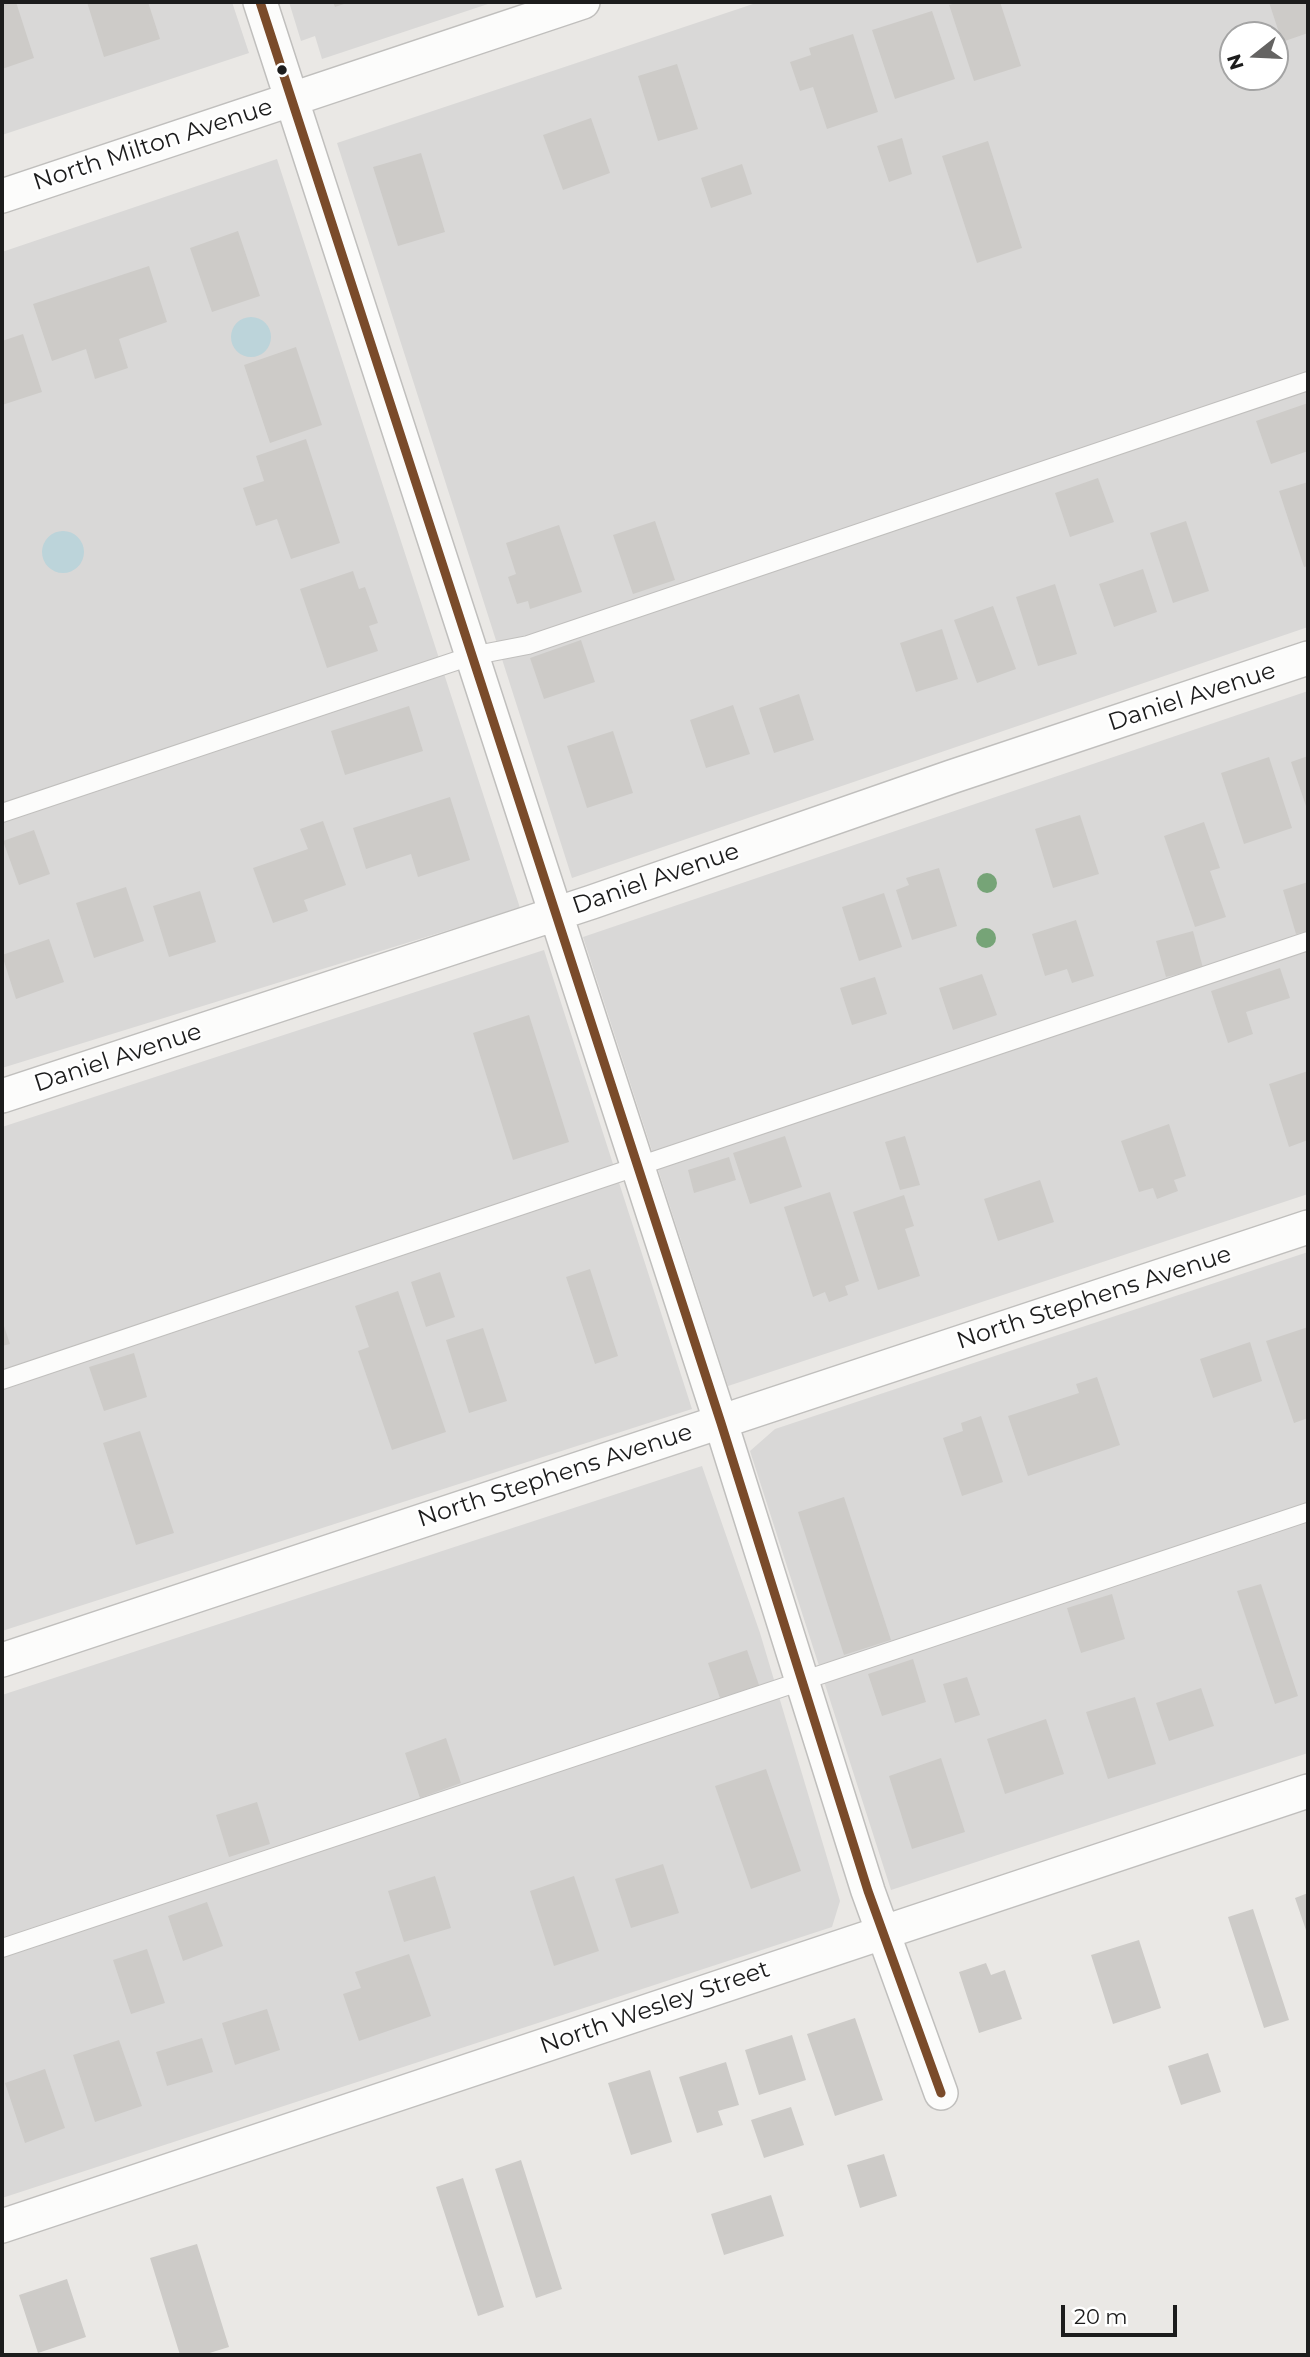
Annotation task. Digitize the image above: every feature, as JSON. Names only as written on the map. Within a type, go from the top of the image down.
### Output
[{"type":"street","points":[[260,2],[721,1423],[882,1932],[940,2093]]},
{"type":"street","name":"North Milton Avenue","points":[[2,196],[583,2]]},
{"type":"street","name":"Daniel Avenue","points":[[2,1096],[555,914],[951,777],[1308,658]]},
{"type":"street","name":"North Stephens Avenue","points":[[2,1660],[577,1466],[721,1423],[1308,1227]]},
{"type":"street","name":"North Wesley Street","points":[[2,2226],[1308,1791]]},
{"type":"lane","points":[[2,813],[471,656],[528,645],[1308,382]]},
{"type":"lane","points":[[2,1380],[1308,941]]},
{"type":"lane","points":[[2,1948],[1308,1512]]},
{"type":"shaded area","points":[[2,2],[232,2],[249,53],[2,135]]},
{"type":"shaded area","points":[[289,2],[494,2],[322,59],[315,36],[301,41]]},
{"type":"shaded area","points":[[759,2],[1308,2],[1308,627],[572,878],[337,143]]},
{"type":"shaded area","points":[[277,159],[520,908],[2,1068],[2,252]]},
{"type":"shaded area","points":[[1308,691],[1308,1194],[728,1386],[583,937]]},
{"type":"shaded area","points":[[544,950],[692,1409],[2,1631],[2,1127]]},
{"type":"shaded area","points":[[1308,1252],[1308,1753],[891,1890],[750,1451],[775,1429]]},
{"type":"shaded area","points":[[702,1466],[760,1633],[840,1901],[832,1927],[2,2198],[2,1695]]},
{"type":"water","points":[[251,317],[259,318],[265,323],[270,329],[270,345],[265,351],[259,356],[251,357],[243,356],[237,351],[232,345],[231,337],[232,329],[237,323],[243,318]]},
{"type":"water","points":[[63,531],[78,537],[84,552],[78,567],[63,573],[48,567],[42,552],[48,537]]},
{"type":"building","points":[[2,2],[16,2],[34,58],[2,69]]},
{"type":"building","points":[[87,2],[148,2],[160,39],[104,57]]},
{"type":"building","points":[[333,2],[350,2],[335,7]]},
{"type":"building","points":[[960,2],[1000,2],[1021,66],[974,81],[949,5]]},
{"type":"building","points":[[1269,2],[1308,2],[1308,33],[1289,40],[1289,21],[1275,21]]},
{"type":"building","points":[[932,11],[955,79],[895,99],[872,30]]},
{"type":"building","points":[[853,34],[878,112],[827,129],[813,87],[800,91],[790,62],[811,55],[809,48]]},
{"type":"building","points":[[677,64],[698,129],[658,141],[638,76]]},
{"type":"building","points":[[591,118],[610,173],[563,190],[543,135]]},
{"type":"building","points":[[902,138],[912,174],[889,182],[877,146]]},
{"type":"building","points":[[988,141],[1022,248],[977,263],[942,156]]},
{"type":"building","points":[[421,153],[445,232],[398,246],[373,167]]},
{"type":"building","points":[[742,164],[752,194],[711,208],[701,178]]},
{"type":"building","points":[[238,231],[260,296],[212,312],[190,248]]},
{"type":"building","points":[[149,266],[167,322],[119,339],[128,368],[95,379],[86,349],[52,361],[33,304]]},
{"type":"building","points":[[23,334],[42,392],[2,405],[2,341]]},
{"type":"building","points":[[296,347],[322,425],[270,443],[244,365]]},
{"type":"building","points":[[1308,403],[1308,451],[1271,464],[1256,421]]},
{"type":"building","points":[[306,439],[340,543],[291,559],[277,519],[256,526],[243,488],[264,481],[256,456]]},
{"type":"building","points":[[1098,478],[1114,522],[1070,537],[1055,493]]},
{"type":"building","points":[[1308,482],[1308,566],[1304,567],[1279,491]]},
{"type":"building","points":[[655,521],[675,580],[633,594],[613,535]]},
{"type":"building","points":[[1186,521],[1209,591],[1173,603],[1150,533]]},
{"type":"building","points":[[559,525],[582,592],[530,609],[528,601],[517,604],[508,577],[516,574],[506,543]]},
{"type":"building","points":[[1143,569],[1157,612],[1114,627],[1099,584]]},
{"type":"building","points":[[353,571],[359,589],[365,587],[378,623],[369,626],[378,651],[327,668],[300,589]]},
{"type":"building","points":[[1055,584],[1077,654],[1038,666],[1016,597]]},
{"type":"building","points":[[993,606],[1016,669],[977,683],[954,620]]},
{"type":"building","points":[[942,629],[958,679],[916,692],[900,643]]},
{"type":"building","points":[[581,640],[595,682],[544,699],[530,658]]},
{"type":"building","points":[[799,694],[814,740],[774,753],[759,708]]},
{"type":"building","points":[[733,705],[750,754],[706,768],[690,720]]},
{"type":"building","points":[[409,706],[423,751],[345,775],[331,731]]},
{"type":"building","points":[[613,731],[633,793],[587,808],[567,746]]},
{"type":"building","points":[[1308,756],[1308,812],[1291,762]]},
{"type":"building","points":[[1269,757],[1292,828],[1244,844],[1221,773]]},
{"type":"building","points":[[450,797],[470,860],[418,877],[411,854],[366,869],[353,828]]},
{"type":"building","points":[[1080,815],[1099,874],[1053,888],[1035,829]]},
{"type":"building","points":[[323,821],[346,885],[304,900],[308,911],[273,923],[253,868],[308,849],[300,829]]},
{"type":"building","points":[[1204,822],[1220,868],[1210,871],[1226,917],[1195,927],[1164,836]]},
{"type":"building","points":[[34,830],[50,874],[19,885],[3,841]]},
{"type":"building","points":[[939,868],[957,926],[912,940],[896,890],[909,885],[906,878]]},
{"type":"building","points":[[1308,882],[1308,931],[1296,934],[1283,890]]},
{"type":"building","points":[[126,887],[144,941],[94,958],[76,903]]},
{"type":"building","points":[[200,891],[216,942],[169,957],[153,906]]},
{"type":"building","points":[[884,893],[902,947],[859,961],[842,907]]},
{"type":"building","points":[[1076,920],[1094,976],[1072,983],[1067,969],[1045,976],[1032,934]]},
{"type":"building","points":[[1193,931],[1203,968],[1166,977],[1156,941]]},
{"type":"building","points":[[49,939],[64,982],[16,999],[2,955]]},
{"type":"building","points":[[1280,968],[1290,998],[1246,1012],[1253,1034],[1228,1043],[1211,991]]},
{"type":"building","points":[[982,974],[997,1015],[953,1030],[939,988]]},
{"type":"building","points":[[875,977],[887,1014],[852,1025],[840,988]]},
{"type":"building","points":[[529,1015],[569,1142],[513,1160],[473,1033]]},
{"type":"building","points":[[1308,1071],[1308,1140],[1289,1147],[1269,1084]]},
{"type":"building","points":[[1169,1124],[1186,1176],[1174,1180],[1178,1191],[1157,1199],[1153,1188],[1139,1192],[1121,1141]]},
{"type":"building","points":[[785,1136],[802,1187],[750,1204],[733,1153]]},
{"type":"building","points":[[905,1136],[920,1185],[900,1190],[885,1142]]},
{"type":"building","points":[[729,1157],[736,1180],[694,1193],[688,1170]]},
{"type":"building","points":[[1040,1180],[1054,1222],[998,1241],[984,1199]]},
{"type":"building","points":[[830,1192],[859,1281],[845,1286],[848,1295],[829,1302],[825,1292],[813,1297],[784,1207]]},
{"type":"building","points":[[904,1195],[914,1226],[905,1229],[920,1276],[878,1290],[853,1212]]},
{"type":"building","points":[[590,1269],[618,1356],[595,1364],[566,1277]]},
{"type":"building","points":[[440,1272],[455,1317],[426,1327],[411,1282]]},
{"type":"building","points":[[398,1291],[446,1432],[392,1450],[358,1351],[369,1347],[355,1306]]},
{"type":"building","points":[[2,1320],[10,1344],[2,1346]]},
{"type":"building","points":[[1308,1327],[1308,1418],[1294,1423],[1266,1341]]},
{"type":"building","points":[[483,1328],[507,1401],[469,1413],[446,1340]]},
{"type":"building","points":[[1250,1342],[1262,1381],[1213,1398],[1200,1359]]},
{"type":"building","points":[[134,1353],[147,1397],[104,1411],[89,1367]]},
{"type":"building","points":[[1097,1377],[1120,1445],[1028,1476],[1008,1416],[1079,1393],[1076,1384]]},
{"type":"building","points":[[981,1416],[1003,1482],[962,1496],[943,1438],[963,1431],[961,1423]]},
{"type":"building","points":[[140,1431],[174,1533],[136,1545],[103,1443]]},
{"type":"building","points":[[844,1497],[891,1640],[844,1655],[798,1512]]},
{"type":"building","points":[[1261,1584],[1298,1696],[1275,1704],[1237,1591]]},
{"type":"building","points":[[1112,1594],[1125,1639],[1081,1653],[1067,1608]]},
{"type":"building","points":[[747,1650],[760,1688],[721,1701],[708,1663]]},
{"type":"building","points":[[913,1659],[926,1702],[882,1716],[868,1674]]},
{"type":"building","points":[[967,1677],[980,1715],[955,1723],[943,1684]]},
{"type":"building","points":[[1201,1688],[1214,1726],[1169,1741],[1156,1703]]},
{"type":"building","points":[[1135,1697],[1156,1764],[1108,1779],[1086,1712]]},
{"type":"building","points":[[1046,1719],[1064,1774],[1005,1794],[987,1739]]},
{"type":"building","points":[[446,1738],[461,1783],[420,1798],[405,1753]]},
{"type":"building","points":[[941,1758],[965,1832],[912,1849],[889,1776]]},
{"type":"building","points":[[766,1769],[801,1871],[751,1889],[715,1786]]},
{"type":"building","points":[[257,1802],[270,1844],[229,1857],[216,1815]]},
{"type":"building","points":[[663,1864],[679,1913],[631,1928],[615,1879]]},
{"type":"building","points":[[435,1876],[451,1928],[404,1942],[388,1891]]},
{"type":"building","points":[[574,1876],[599,1951],[554,1966],[530,1891]]},
{"type":"building","points":[[1308,1893],[1308,1936],[1295,1898]]},
{"type":"building","points":[[207,1902],[223,1946],[183,1961],[168,1916]]},
{"type":"building","points":[[1253,1909],[1289,2020],[1264,2028],[1228,1917]]},
{"type":"building","points":[[1139,1940],[1161,2008],[1113,2024],[1091,1955]]},
{"type":"building","points":[[147,1949],[165,2003],[131,2014],[113,1960]]},
{"type":"building","points":[[409,1954],[431,2016],[359,2041],[343,1994],[361,1988],[355,1972]]},
{"type":"building","points":[[986,1963],[991,1975],[1005,1970],[1022,2019],[979,2033],[959,1972]]},
{"type":"building","points":[[267,2009],[280,2050],[235,2065],[222,2023]]},
{"type":"building","points":[[855,2018],[883,2100],[835,2116],[807,2034]]},
{"type":"building","points":[[792,2035],[806,2080],[759,2095],[745,2050]]},
{"type":"building","points":[[202,2038],[213,2072],[167,2086],[156,2052]]},
{"type":"building","points":[[119,2040],[142,2106],[95,2122],[73,2055]]},
{"type":"building","points":[[1208,2053],[1221,2092],[1181,2105],[1168,2066]]},
{"type":"building","points":[[726,2062],[739,2105],[718,2111],[723,2125],[697,2133],[679,2077]]},
{"type":"building","points":[[45,2069],[65,2128],[25,2143],[5,2083]]},
{"type":"building","points":[[650,2070],[672,2142],[631,2155],[608,2083]]},
{"type":"building","points":[[791,2107],[804,2145],[764,2158],[751,2120]]},
{"type":"building","points":[[884,2154],[897,2196],[860,2208],[847,2165]]},
{"type":"building","points":[[521,2160],[562,2289],[536,2298],[495,2169]]},
{"type":"building","points":[[463,2178],[504,2307],[478,2316],[436,2187]]},
{"type":"building","points":[[771,2195],[784,2236],[724,2255],[711,2214]]},
{"type":"building","points":[[197,2244],[229,2347],[203,2355],[180,2355],[150,2258]]},
{"type":"building","points":[[67,2279],[86,2337],[38,2353],[19,2295]]},
{"type":"transit line","points":[[260,2],[721,1423],[868,1891],[941,2093]]}]
